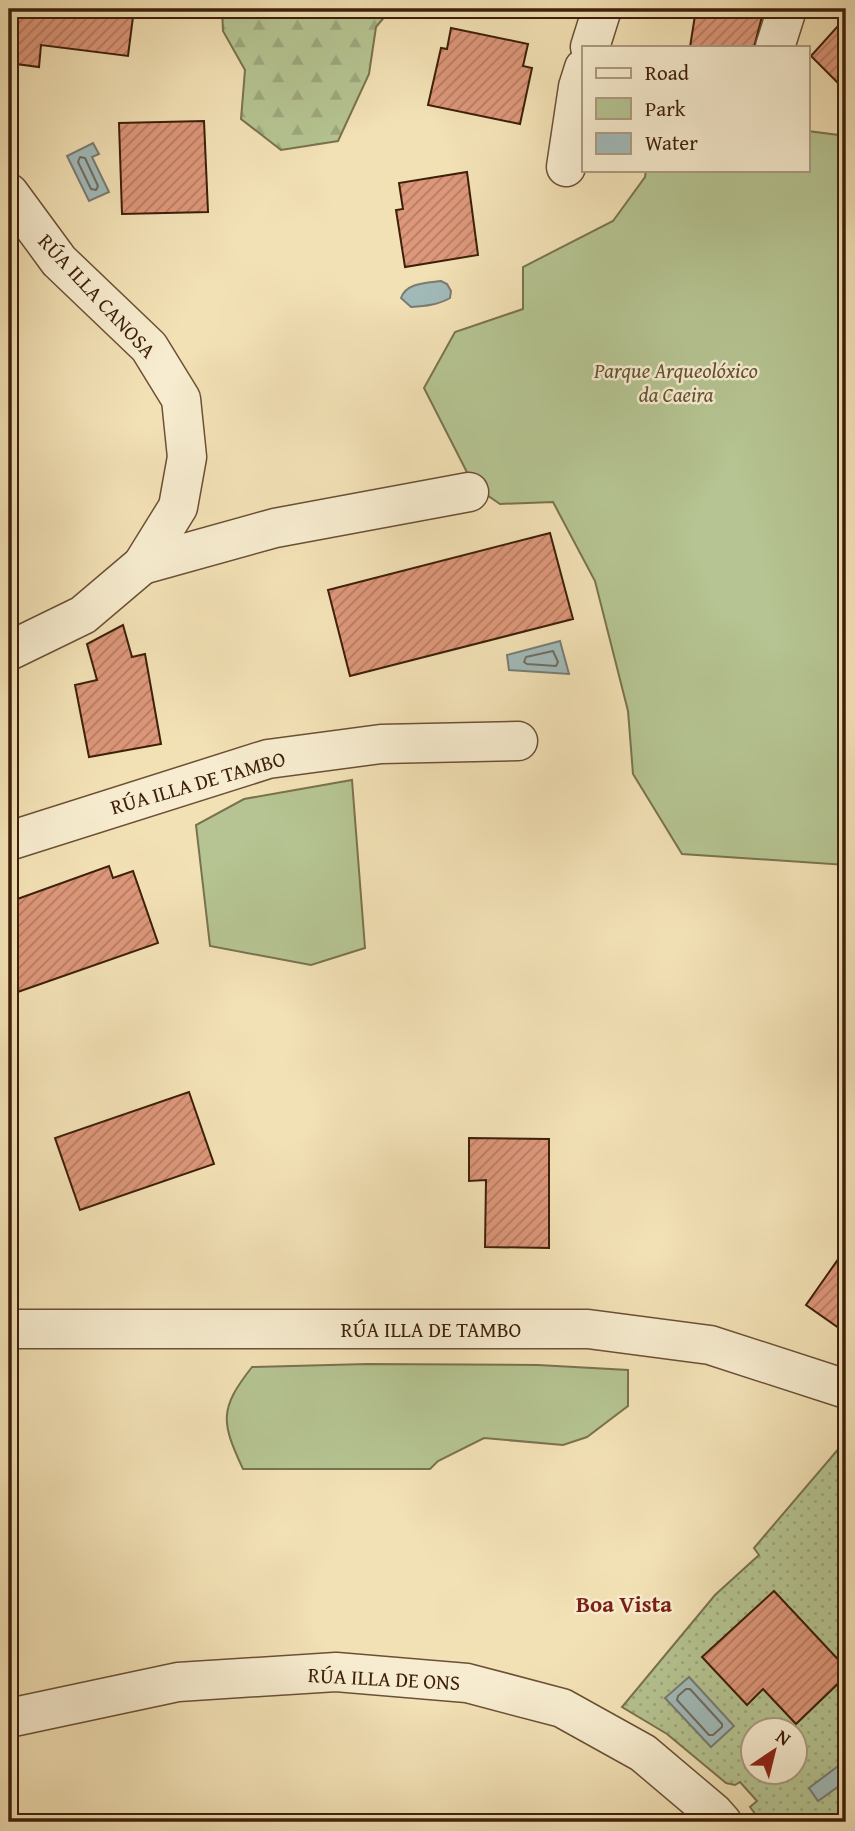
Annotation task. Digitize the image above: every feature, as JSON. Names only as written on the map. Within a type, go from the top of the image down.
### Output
[{"type":"street","points":[[590,46],[603,9]]},
{"type":"street","points":[[775,46],[787,9]]},
{"type":"street","points":[[566,167],[582,81]]},
{"type":"street","name":"RÚA ILLA CANOSA","points":[[9,193],[60,261],[149,347],[181,399],[187,457],[177,507],[142,565],[83,615],[9,651]]},
{"type":"street","points":[[142,565],[275,528],[469,492]]},
{"type":"street","name":"RÚA ILLA DE TAMBO","points":[[9,841],[268,759],[381,744],[518,741]]},
{"type":"street","name":"RÚA ILLA DE TAMBO","points":[[9,1329],[588,1329],[710,1345],[846,1389]]},
{"type":"street","name":"RÚA ILLA DE ONS","points":[[9,1718],[178,1682],[336,1672],[467,1683],[562,1708],[643,1753],[722,1822]]},
{"type":"green space","points":[[222,9],[391,9],[376,27],[369,74],[338,141],[281,150],[241,119],[245,70],[223,31]]},
{"type":"green space","name":"Parque Arqueolóxico da Caeira","points":[[810,131],[846,136],[846,865],[682,854],[633,774],[628,711],[595,581],[553,502],[500,504],[474,486],[424,388],[455,332],[523,309],[523,267],[613,221],[645,177],[646,172],[810,172]]},
{"type":"green space","points":[[352,780],[365,948],[311,965],[210,946],[196,825],[244,799]]},
{"type":"green space","points":[[367,1364],[538,1365],[628,1370],[628,1406],[587,1437],[563,1445],[484,1438],[438,1461],[430,1469],[243,1469],[230,1439],[227,1416],[234,1394],[252,1367]]},
{"type":"green space","points":[[846,1440],[846,1822],[761,1822],[750,1807],[757,1801],[744,1786],[810,1786],[810,1716],[740,1716],[740,1782],[735,1785],[726,1783],[667,1734],[622,1707],[715,1595],[759,1555],[754,1548]]},
{"type":"water","points":[[93,143],[99,154],[92,157],[109,192],[89,201],[67,156]]},
{"type":"water","points":[[441,281],[447,284],[451,291],[450,298],[431,305],[411,307],[401,298],[407,289],[423,283]]},
{"type":"water","points":[[560,641],[569,674],[509,670],[507,655]]},
{"type":"water","points":[[689,1677],[734,1726],[711,1747],[665,1698]]},
{"type":"water","points":[[846,1760],[846,1781],[818,1801],[809,1788]]},
{"type":"building","points":[[9,9],[134,9],[128,56],[41,45],[39,67],[9,63]]},
{"type":"building","points":[[696,9],[764,9],[754,46],[690,46]]},
{"type":"building","points":[[846,17],[846,91],[811,56]]},
{"type":"building","points":[[451,28],[528,44],[523,66],[532,68],[520,124],[428,105],[441,48],[447,49]]},
{"type":"building","points":[[204,121],[208,212],[122,214],[119,123]]},
{"type":"building","points":[[467,172],[478,255],[405,267],[396,210],[403,209],[399,183]]},
{"type":"building","points":[[550,533],[573,619],[350,676],[328,590]]},
{"type":"building","points":[[123,625],[132,657],[145,654],[161,744],[89,757],[75,685],[97,680],[87,644]]},
{"type":"building","points":[[109,866],[113,878],[133,871],[158,943],[9,995],[9,902]]},
{"type":"building","points":[[189,1092],[214,1164],[80,1210],[55,1138]]},
{"type":"building","points":[[469,1138],[549,1139],[549,1248],[485,1247],[486,1180],[469,1181]]},
{"type":"building","points":[[846,1248],[846,1333],[806,1305]]},
{"type":"building","points":[[774,1591],[846,1668],[846,1676],[804,1716],[788,1716],[763,1689],[747,1705],[702,1657]]},
{"type":"district","name":"Boa Vista","points":[[624,1604]]}]
